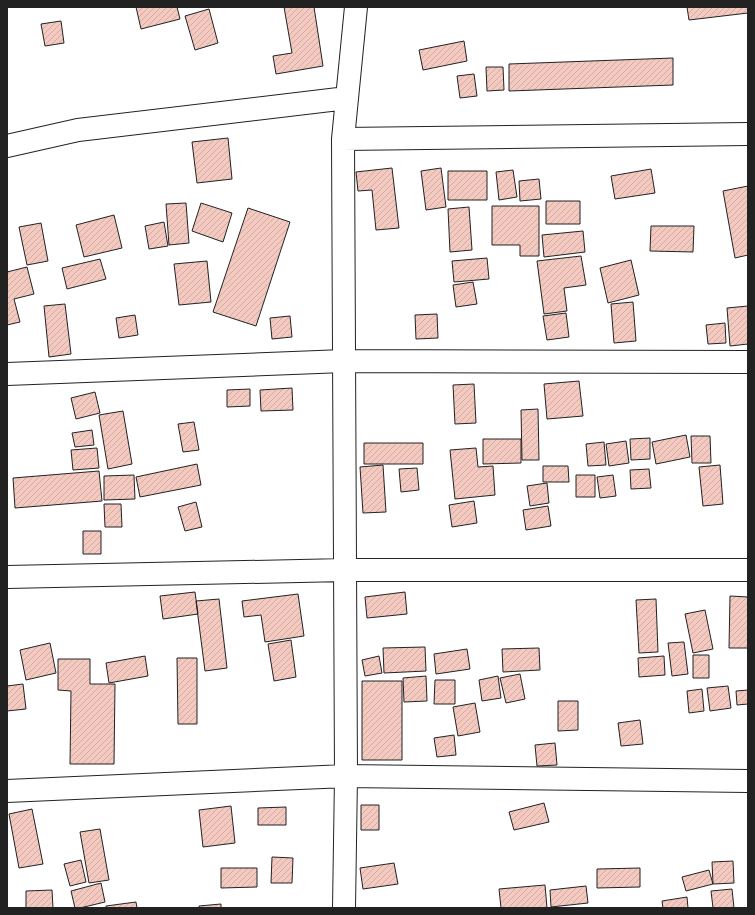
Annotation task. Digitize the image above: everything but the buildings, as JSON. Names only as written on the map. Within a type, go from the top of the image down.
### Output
[{"type":"street","points":[[344,908],[346,776],[343,139],[356,7]]},
{"type":"street","points":[[7,146],[78,130],[347,98]]},
{"type":"street","points":[[343,139],[748,134]]},
{"type":"street","points":[[7,374],[344,361],[748,362]]},
{"type":"street","points":[[7,577],[345,570],[748,570]]},
{"type":"street","points":[[7,791],[346,776],[748,781]]}]
